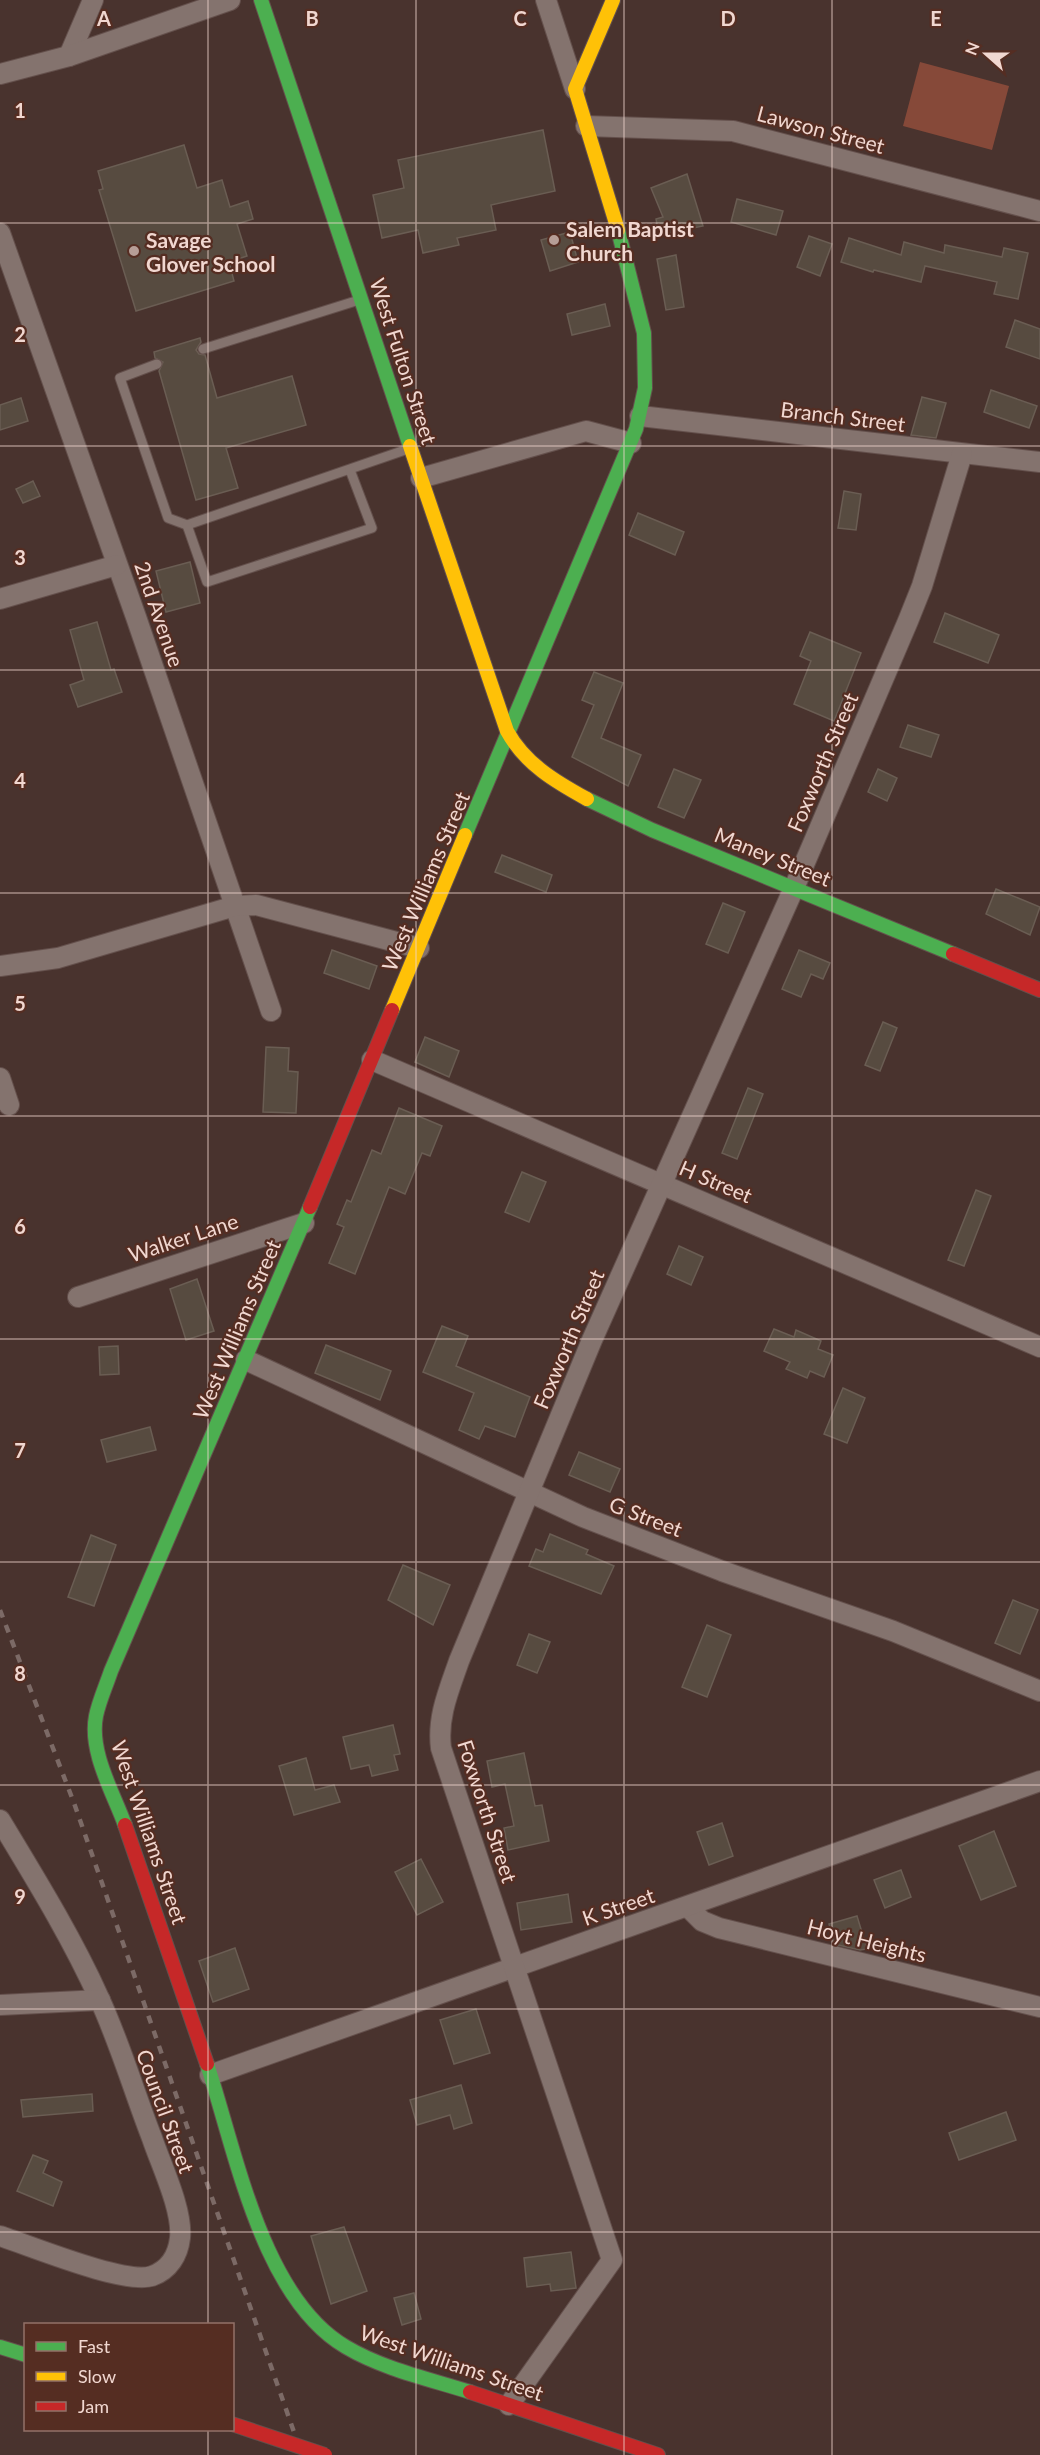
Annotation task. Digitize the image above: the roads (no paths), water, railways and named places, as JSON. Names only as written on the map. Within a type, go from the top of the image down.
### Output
[{"type":"main road","name":"West Fulton Street","points":[[261,0],[508,734]]},
{"type":"main road","points":[[575,89],[613,0]]},
{"type":"main road","name":"West Williams Street","points":[[575,89],[623,246],[644,333],[646,368],[640,416],[304,1223],[111,1671],[96,1717],[96,1740],[101,1763],[274,2262],[295,2300],[309,2318],[344,2348],[367,2358],[658,2455]]},
{"type":"main road","name":"Maney Street","points":[[508,734],[514,745],[530,762],[565,786],[666,835],[1040,990]]},
{"type":"main road","points":[[0,2347],[24,2354]]},
{"type":"main road","points":[[234,2425],[326,2455]]},
{"type":"street","points":[[69,56],[93,0]]},
{"type":"street","points":[[0,74],[69,56],[230,0]]},
{"type":"street","points":[[546,0],[575,89]]},
{"type":"street","name":"Lawson Street","points":[[586,126],[733,131],[1040,211]]},
{"type":"street","name":"2nd Avenue","points":[[0,233],[271,1011]]},
{"type":"street","name":"Branch Street","points":[[640,416],[1040,462]]},
{"type":"street","points":[[421,478],[586,431],[631,442]]},
{"type":"street","name":"Foxworth Street","points":[[509,2405],[612,2260],[441,1748],[439,1733],[441,1714],[459,1661],[592,1340],[794,888],[922,586],[962,454]]},
{"type":"street","points":[[0,599],[117,565]]},
{"type":"street","points":[[0,966],[58,958],[235,906],[256,905],[419,948]]},
{"type":"street","name":"H Street","points":[[372,1060],[1040,1347]]},
{"type":"street","points":[[0,1078],[9,1105]]},
{"type":"street","name":"Walker Lane","points":[[78,1297],[304,1223]]},
{"type":"street","name":"G Street","points":[[246,1360],[594,1521],[722,1571],[893,1631],[1040,1691]]},
{"type":"street","name":"K Street","points":[[210,2075],[1040,1781]]},
{"type":"street","name":"Council Street","points":[[0,1820],[68,1934],[100,2000],[165,2174],[179,2222],[180,2239],[172,2263],[152,2276],[127,2276],[0,2235]]},
{"type":"street","name":"Hoyt Heights","points":[[688,1907],[702,1921],[719,1928],[1040,2007]]},
{"type":"street","points":[[0,2005],[100,2000]]},
{"type":"lane","points":[[203,349],[362,299]]},
{"type":"lane","points":[[157,364],[120,378],[168,518],[187,525],[410,448]]},
{"type":"lane","points":[[187,525],[207,582],[372,528],[350,470]]},
{"type":"railway","points":[[0,1610],[74,1803],[302,2455]]},
{"type":"place","name":"Salem Baptist Church","points":[[554,240]]},
{"type":"place","name":"Savage Glover School","points":[[134,251]]}]
